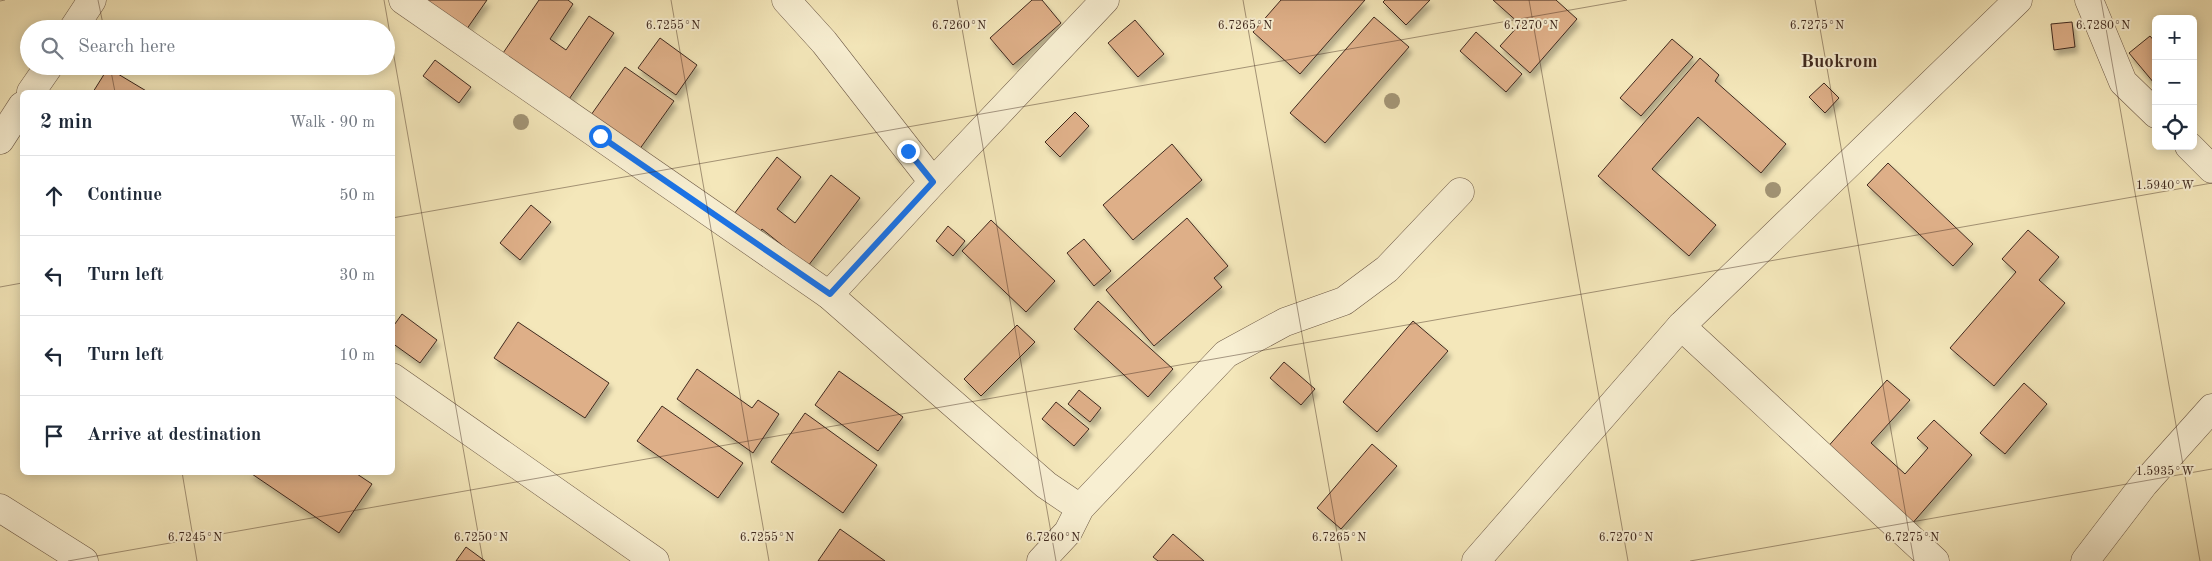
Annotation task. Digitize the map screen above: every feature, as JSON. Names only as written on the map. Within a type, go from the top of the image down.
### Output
[{"type":"street","points":[[79,20],[92,0]]},
{"type":"street","points":[[403,0],[830,294],[1046,485],[1080,508]]},
{"type":"street","points":[[786,0],[824,42],[933,182]]},
{"type":"street","points":[[830,294],[1105,0]]},
{"type":"street","points":[[1476,561],[1681,326],[2018,0]]},
{"type":"street","points":[[2089,0],[2123,82],[2152,110]]},
{"type":"street","points":[[31,90],[42,75]]},
{"type":"street","points":[[0,140],[19,107]]},
{"type":"street","points":[[2193,150],[2212,168]]},
{"type":"street","points":[[1041,561],[1068,532],[1080,508],[1226,354],[1285,322],[1344,301],[1387,269],[1460,192]]},
{"type":"street","points":[[1681,326],[1935,561]]},
{"type":"street","points":[[395,379],[655,561]]},
{"type":"street","points":[[2085,561],[2144,484],[2212,408]]},
{"type":"street","points":[[0,508],[84,561]]},
{"type":"building","points":[[418,0],[487,0],[464,33]]},
{"type":"building","points":[[539,0],[568,0],[573,4],[550,39],[566,50],[589,16],[614,33],[565,105],[499,59]]},
{"type":"building","points":[[1032,0],[1042,0],[1061,23],[1013,65],[990,38]]},
{"type":"building","points":[[1281,0],[1365,0],[1300,74],[1253,32]]},
{"type":"building","points":[[1385,0],[1430,0],[1406,25],[1383,2]]},
{"type":"building","points":[[1493,0],[1556,0],[1577,19],[1530,73],[1500,46],[1520,24]]},
{"type":"building","points":[[1374,17],[1409,47],[1325,143],[1290,113]]},
{"type":"building","points":[[1135,20],[1164,54],[1138,77],[1108,43]]},
{"type":"building","points":[[2072,22],[2075,47],[2054,50],[2051,24]]},
{"type":"building","points":[[1476,32],[1522,74],[1506,92],[1460,51]]},
{"type":"building","points":[[2150,36],[2152,38],[2152,81],[2129,53]]},
{"type":"building","points":[[660,38],[697,65],[676,95],[638,68]]},
{"type":"building","points":[[1672,39],[1693,57],[1641,116],[1620,98]]},
{"type":"building","points":[[1700,58],[1719,75],[1715,81],[1786,144],[1761,173],[1698,117],[1652,169],[1716,225],[1689,256],[1598,176]]},
{"type":"building","points":[[435,60],[471,87],[459,103],[423,76]]},
{"type":"building","points":[[625,67],[674,101],[634,157],[586,122]]},
{"type":"building","points":[[104,75],[120,75],[145,90],[94,90]]},
{"type":"building","points":[[1824,83],[1839,98],[1825,113],[1809,97]]},
{"type":"building","points":[[1075,112],[1089,126],[1060,157],[1045,142]]},
{"type":"building","points":[[1172,144],[1202,180],[1133,240],[1103,205]]},
{"type":"building","points":[[777,157],[801,177],[777,209],[795,223],[831,175],[860,198],[808,266],[762,229],[756,237],[731,218]]},
{"type":"building","points":[[1888,163],[1973,244],[1953,266],[1867,185]]},
{"type":"building","points":[[531,205],[551,222],[520,260],[500,243]]},
{"type":"building","points":[[1187,218],[1228,266],[1214,278],[1222,287],[1154,346],[1106,290]]},
{"type":"building","points":[[991,220],[1055,281],[1026,312],[962,251]]},
{"type":"building","points":[[948,226],[965,241],[953,256],[936,241]]},
{"type":"building","points":[[2028,230],[2059,257],[2039,280],[2065,303],[1994,386],[1950,348],[2016,272],[2002,259]]},
{"type":"building","points":[[1084,239],[1111,271],[1094,286],[1067,253]]},
{"type":"building","points":[[1098,301],[1173,369],[1148,397],[1074,329]]},
{"type":"building","points":[[402,314],[437,340],[420,363],[395,345],[395,324]]},
{"type":"building","points":[[1413,321],[1448,351],[1377,432],[1343,402]]},
{"type":"building","points":[[518,322],[609,383],[585,418],[494,358]]},
{"type":"building","points":[[1017,325],[1035,342],[981,396],[964,379]]},
{"type":"building","points":[[1284,362],[1315,389],[1301,405],[1270,378]]},
{"type":"building","points":[[697,369],[752,408],[758,400],[779,414],[753,453],[677,399]]},
{"type":"building","points":[[839,371],[903,417],[878,451],[815,405]]},
{"type":"building","points":[[1887,380],[1910,400],[1871,443],[1905,474],[1928,448],[1917,438],[1934,420],[1972,455],[1910,526],[1825,450]]},
{"type":"building","points":[[2024,383],[2047,404],[2005,454],[1980,433]]},
{"type":"building","points":[[1079,390],[1101,408],[1090,422],[1068,404]]},
{"type":"building","points":[[1056,402],[1089,429],[1074,446],[1042,419]]},
{"type":"building","points":[[662,406],[743,463],[718,498],[637,441]]},
{"type":"building","points":[[805,413],[877,465],[843,513],[771,462]]},
{"type":"building","points":[[1372,444],[1397,466],[1341,529],[1317,508]]},
{"type":"building","points":[[253,475],[358,475],[372,484],[339,533]]},
{"type":"building","points":[[840,529],[885,561],[818,561]]},
{"type":"building","points":[[1173,534],[1204,561],[1158,561],[1153,557]]},
{"type":"building","points":[[466,547],[485,561],[456,561]]},
{"type":"district","name":"Buokrom","points":[[1839,60]]},
{"type":"route","points":[[600,136],[830,294],[933,182],[908,151]]}]
